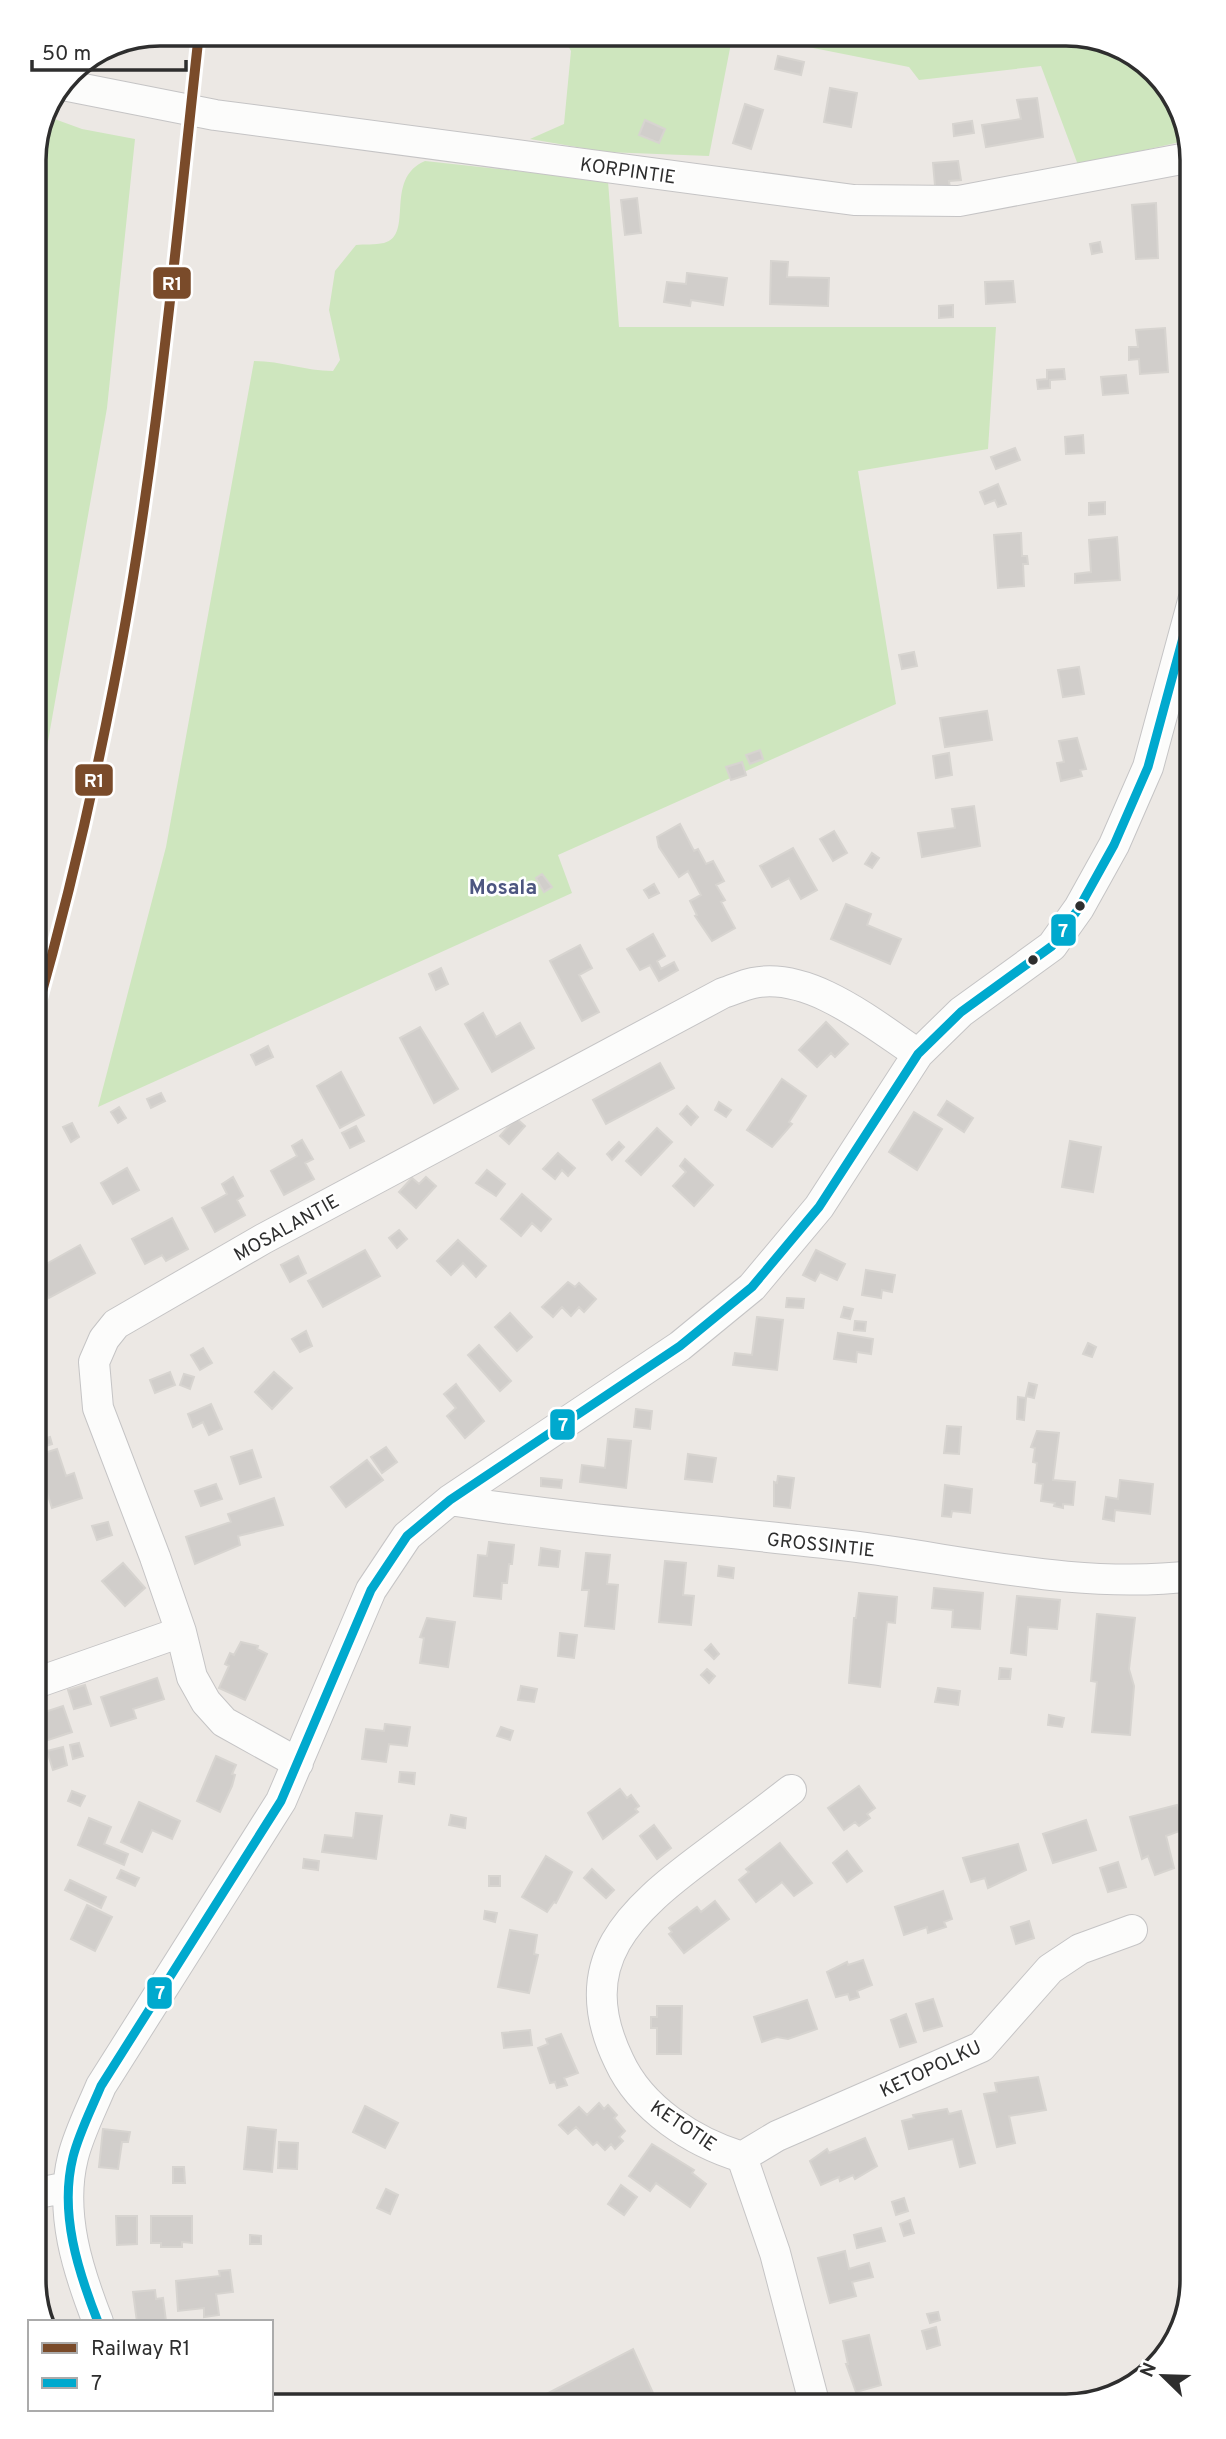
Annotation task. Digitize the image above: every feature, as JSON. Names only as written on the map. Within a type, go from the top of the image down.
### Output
[{"type":"street","name":"KORPINTIE","points":[[72,87],[215,115],[854,200],[959,201],[1180,159]]},
{"type":"street","points":[[97,2320],[79,2274],[72,2242],[68,2187],[79,2137],[101,2086],[281,1801],[371,1590],[407,1536],[450,1500],[680,1346],[752,1287],[819,1208],[918,1054],[961,1012],[1052,946],[1079,908],[1114,845],[1148,767],[1180,649]]},
{"type":"street","name":"MOSALANTIE","points":[[298,1763],[224,1721],[206,1702],[192,1677],[181,1632],[98,1408],[94,1362],[104,1339],[116,1324],[263,1239],[723,993],[754,983],[776,982],[818,993],[847,1006],[918,1054]]},
{"type":"street","name":"GROSSINTIE","points":[[450,1500],[514,1511],[848,1546],[1064,1576],[1116,1580],[1180,1577]]},
{"type":"street","points":[[46,1679],[181,1632]]},
{"type":"street","name":"KETOTIE","points":[[791,1790],[638,1909],[617,1939],[603,1971],[601,2006],[610,2043],[627,2078],[652,2106],[688,2133],[718,2150],[742,2157],[775,2253],[812,2394]]},
{"type":"street","name":"KETOPOLKU","points":[[742,2157],[777,2136],[981,2047],[1050,1969],[1080,1949],[1132,1930]]},
{"type":"street","points":[[46,2191],[68,2187]]},
{"type":"green space","points":[[568,46],[730,46],[709,156],[606,152],[530,139],[564,124],[571,51]]},
{"type":"green space","points":[[803,46],[1089,48],[1117,57],[1152,84],[1172,116],[1178,142],[1078,165],[1041,66],[919,80],[909,67]]},
{"type":"green space","points":[[53,119],[82,129],[135,139],[107,408],[46,753],[46,152]]},
{"type":"green space","points":[[425,161],[608,181],[619,327],[996,327],[988,449],[858,471],[896,704],[558,855],[572,893],[98,1107],[166,847],[254,361],[333,371],[340,360],[329,310],[335,271],[356,245],[384,243],[393,238],[398,229],[405,180],[412,169]]},
{"type":"building","points":[[778,56],[804,62],[801,75],[775,69]]},
{"type":"building","points":[[830,88],[857,93],[851,127],[824,122]]},
{"type":"building","points":[[1037,98],[1043,137],[986,147],[982,125],[1021,119],[1017,100]]},
{"type":"building","points":[[745,104],[763,110],[751,149],[733,143]]},
{"type":"building","points":[[645,120],[665,129],[659,143],[639,135]]},
{"type":"building","points":[[972,121],[974,133],[954,136],[953,124]]},
{"type":"building","points":[[958,161],[961,180],[949,181],[951,196],[936,197],[933,163]]},
{"type":"building","points":[[637,198],[641,233],[625,235],[621,200]]},
{"type":"building","points":[[1156,203],[1158,258],[1136,259],[1132,205]]},
{"type":"building","points":[[1100,242],[1102,252],[1092,254],[1090,244]]},
{"type":"building","points":[[771,261],[788,262],[787,277],[829,278],[828,306],[770,304]]},
{"type":"building","points":[[687,273],[727,278],[723,305],[691,300],[690,306],[664,302],[667,282],[686,284]]},
{"type":"building","points":[[1013,281],[1015,302],[986,304],[985,282]]},
{"type":"building","points":[[953,305],[953,317],[939,318],[939,306]]},
{"type":"building","points":[[1165,328],[1168,372],[1140,374],[1139,359],[1129,360],[1129,347],[1138,347],[1136,330]]},
{"type":"building","points":[[1064,369],[1065,379],[1050,380],[1050,388],[1038,389],[1037,380],[1047,379],[1047,370]]},
{"type":"building","points":[[1126,375],[1128,393],[1103,395],[1101,377]]},
{"type":"building","points":[[1083,435],[1084,453],[1066,454],[1065,437]]},
{"type":"building","points":[[1015,448],[1020,460],[996,469],[991,457]]},
{"type":"building","points":[[998,484],[1006,504],[998,507],[995,500],[985,504],[980,492]]},
{"type":"building","points":[[1105,502],[1105,514],[1089,515],[1089,503]]},
{"type":"building","points":[[1021,533],[1022,556],[1027,556],[1028,564],[1023,564],[1024,586],[998,588],[994,535]]},
{"type":"building","points":[[1117,537],[1120,580],[1075,583],[1075,574],[1091,572],[1089,540]]},
{"type":"building","points":[[914,652],[917,666],[902,669],[899,655]]},
{"type":"building","points":[[1079,667],[1084,694],[1063,697],[1058,670]]},
{"type":"building","points":[[987,711],[992,740],[945,747],[940,718]]},
{"type":"building","points":[[1077,738],[1086,769],[1080,770],[1082,776],[1061,781],[1057,763],[1064,762],[1059,741]]},
{"type":"building","points":[[760,750],[763,759],[750,764],[746,755]]},
{"type":"building","points":[[949,753],[952,775],[936,778],[933,756]]},
{"type":"building","points":[[742,762],[746,775],[731,780],[726,767]]},
{"type":"building","points":[[974,806],[980,846],[922,857],[918,833],[955,828],[952,809]]},
{"type":"building","points":[[680,824],[694,851],[698,849],[706,864],[713,861],[724,881],[716,885],[725,900],[721,902],[735,928],[712,941],[695,916],[697,915],[690,901],[701,895],[688,871],[679,877],[659,847],[657,837]]},
{"type":"building","points":[[834,831],[847,853],[833,861],[820,839]]},
{"type":"building","points":[[793,848],[817,890],[801,899],[789,878],[772,887],[760,866]]},
{"type":"building","points":[[872,853],[879,858],[872,868],[865,864]]},
{"type":"building","points":[[542,874],[552,887],[544,892],[536,878]]},
{"type":"building","points":[[654,884],[659,893],[649,898],[644,890]]},
{"type":"building","points":[[846,904],[871,914],[867,925],[901,939],[890,964],[831,939]]},
{"type":"building","points":[[653,934],[665,956],[657,961],[661,969],[674,962],[678,970],[659,981],[650,965],[640,970],[627,949]]},
{"type":"building","points":[[580,945],[592,968],[579,975],[599,1012],[582,1021],[550,961]]},
{"type":"building","points":[[441,968],[448,984],[436,990],[429,974]]},
{"type":"building","points":[[483,1013],[496,1037],[520,1023],[534,1048],[492,1072],[465,1024]]},
{"type":"building","points":[[826,1022],[848,1044],[835,1057],[831,1053],[817,1067],[799,1050]]},
{"type":"building","points":[[420,1027],[458,1089],[434,1103],[400,1038]]},
{"type":"building","points":[[268,1046],[273,1057],[256,1065],[251,1055]]},
{"type":"building","points":[[660,1063],[674,1088],[606,1124],[593,1100]]},
{"type":"building","points":[[341,1072],[364,1115],[340,1128],[317,1086]]},
{"type":"building","points":[[782,1079],[806,1096],[789,1122],[792,1124],[772,1147],[747,1130]]},
{"type":"building","points":[[161,1093],[165,1101],[151,1108],[147,1099]]},
{"type":"building","points":[[947,1101],[973,1118],[964,1132],[938,1115]]},
{"type":"building","points":[[719,1102],[731,1110],[726,1117],[715,1110]]},
{"type":"building","points":[[687,1106],[698,1117],[691,1125],[680,1114]]},
{"type":"building","points":[[119,1107],[126,1118],[118,1123],[111,1112]]},
{"type":"building","points":[[914,1112],[942,1129],[917,1170],[889,1152]]},
{"type":"building","points":[[516,1118],[525,1126],[509,1144],[500,1136]]},
{"type":"building","points":[[72,1123],[79,1137],[71,1142],[63,1127]]},
{"type":"building","points":[[356,1126],[364,1141],[350,1148],[342,1133]]},
{"type":"building","points":[[657,1128],[672,1142],[641,1175],[626,1161]]},
{"type":"building","points":[[302,1140],[313,1159],[305,1163],[314,1179],[284,1195],[271,1171],[297,1156],[292,1146]]},
{"type":"building","points":[[1070,1141],[1101,1147],[1093,1192],[1062,1187]]},
{"type":"building","points":[[619,1142],[624,1147],[612,1160],[607,1154]]},
{"type":"building","points":[[558,1153],[575,1168],[568,1176],[562,1170],[555,1179],[543,1169]]},
{"type":"building","points":[[685,1159],[713,1185],[694,1206],[673,1186],[686,1172],[680,1166]]},
{"type":"building","points":[[127,1168],[139,1190],[113,1204],[101,1183]]},
{"type":"building","points":[[487,1170],[505,1184],[496,1196],[476,1183]]},
{"type":"building","points":[[233,1177],[243,1196],[237,1200],[245,1215],[215,1232],[202,1208],[227,1194],[222,1184]]},
{"type":"building","points":[[426,1177],[436,1186],[416,1208],[399,1192],[412,1178],[419,1184]]},
{"type":"building","points":[[522,1194],[551,1219],[541,1231],[532,1223],[521,1236],[501,1219]]},
{"type":"building","points":[[172,1218],[188,1249],[166,1261],[162,1255],[145,1264],[132,1239]]},
{"type":"building","points":[[399,1230],[407,1239],[397,1248],[389,1238]]},
{"type":"building","points":[[458,1240],[486,1266],[476,1277],[463,1263],[451,1275],[437,1261]]},
{"type":"building","points":[[80,1245],[95,1273],[49,1298],[46,1293],[46,1264]]},
{"type":"building","points":[[365,1250],[380,1276],[323,1307],[308,1281]]},
{"type":"building","points":[[816,1250],[845,1264],[837,1280],[820,1272],[815,1281],[803,1275]]},
{"type":"building","points":[[298,1256],[306,1273],[290,1282],[281,1265]]},
{"type":"building","points":[[866,1270],[895,1275],[892,1292],[882,1290],[881,1298],[862,1295]]},
{"type":"building","points":[[568,1282],[575,1287],[579,1283],[596,1299],[584,1312],[579,1307],[571,1316],[562,1307],[553,1317],[542,1307]]},
{"type":"building","points":[[787,1298],[804,1299],[803,1308],[786,1307]]},
{"type":"building","points":[[844,1307],[853,1309],[850,1319],[841,1317]]},
{"type":"building","points":[[510,1313],[532,1337],[517,1351],[495,1327]]},
{"type":"building","points":[[757,1317],[783,1320],[777,1370],[733,1365],[735,1353],[752,1355]]},
{"type":"building","points":[[855,1321],[866,1322],[865,1331],[854,1330]]},
{"type":"building","points":[[306,1331],[312,1346],[300,1352],[292,1339]]},
{"type":"building","points":[[838,1333],[873,1339],[871,1354],[857,1352],[856,1362],[834,1359]]},
{"type":"building","points":[[1088,1343],[1096,1347],[1092,1357],[1083,1354]]},
{"type":"building","points":[[479,1345],[511,1381],[500,1391],[468,1355]]},
{"type":"building","points":[[203,1348],[212,1363],[200,1370],[191,1355]]},
{"type":"building","points":[[170,1372],[175,1385],[155,1393],[150,1380]]},
{"type":"building","points":[[274,1372],[292,1388],[272,1409],[255,1392]]},
{"type":"building","points":[[184,1374],[194,1377],[190,1389],[180,1385]]},
{"type":"building","points":[[1029,1383],[1037,1385],[1034,1398],[1026,1396]]},
{"type":"building","points":[[456,1384],[484,1421],[465,1438],[447,1416],[456,1408],[444,1394]]},
{"type":"building","points":[[1018,1397],[1026,1398],[1024,1420],[1017,1419]]},
{"type":"building","points":[[211,1404],[222,1429],[209,1435],[203,1422],[193,1427],[188,1414]]},
{"type":"building","points":[[636,1409],[652,1411],[650,1429],[634,1427]]},
{"type":"building","points":[[947,1426],[961,1427],[959,1454],[944,1453]]},
{"type":"building","points":[[1037,1431],[1059,1433],[1053,1480],[1075,1482],[1073,1505],[1063,1504],[1063,1508],[1054,1506],[1055,1503],[1041,1501],[1043,1484],[1035,1483],[1037,1463],[1033,1462],[1035,1448],[1031,1447]]},
{"type":"building","points":[[50,1437],[52,1444],[46,1446],[46,1438]]},
{"type":"building","points":[[608,1439],[631,1441],[626,1488],[580,1482],[582,1465],[605,1468]]},
{"type":"building","points":[[386,1447],[397,1462],[382,1473],[371,1457]]},
{"type":"building","points":[[57,1449],[66,1476],[74,1473],[82,1498],[52,1508],[46,1490],[46,1452]]},
{"type":"building","points":[[252,1450],[261,1477],[240,1484],[231,1457]]},
{"type":"building","points":[[688,1454],[716,1458],[712,1482],[685,1479]]},
{"type":"building","points":[[367,1460],[383,1480],[346,1507],[331,1487]]},
{"type":"building","points":[[778,1476],[794,1478],[790,1508],[774,1506],[774,1482],[777,1483]]},
{"type":"building","points":[[541,1478],[562,1480],[561,1488],[541,1486]]},
{"type":"building","points":[[1120,1480],[1153,1484],[1150,1514],[1115,1510],[1114,1521],[1103,1519],[1106,1497],[1118,1499]]},
{"type":"building","points":[[216,1484],[222,1499],[201,1506],[195,1491]]},
{"type":"building","points":[[945,1485],[972,1489],[970,1513],[952,1511],[951,1517],[942,1516]]},
{"type":"building","points":[[274,1498],[283,1525],[238,1536],[240,1545],[195,1564],[186,1537],[231,1522],[228,1514]]},
{"type":"building","points":[[108,1522],[112,1535],[97,1540],[92,1526]]},
{"type":"building","points":[[489,1542],[514,1545],[507,1583],[502,1583],[501,1599],[474,1596],[478,1555],[487,1556]]},
{"type":"building","points":[[541,1548],[560,1551],[558,1567],[539,1565]]},
{"type":"building","points":[[586,1553],[610,1555],[607,1584],[618,1585],[614,1629],[585,1626],[589,1590],[582,1590]]},
{"type":"building","points":[[665,1561],[686,1563],[683,1595],[694,1596],[691,1625],[659,1622]]},
{"type":"building","points":[[123,1563],[145,1588],[125,1606],[102,1581]]},
{"type":"building","points":[[719,1566],[734,1568],[733,1578],[718,1576]]},
{"type":"building","points":[[934,1588],[983,1593],[980,1629],[952,1627],[953,1610],[932,1608]]},
{"type":"building","points":[[859,1593],[897,1597],[895,1623],[887,1622],[880,1687],[849,1683],[854,1618]]},
{"type":"building","points":[[1017,1596],[1060,1600],[1057,1629],[1028,1627],[1026,1655],[1011,1653]]},
{"type":"building","points":[[1097,1614],[1135,1618],[1129,1669],[1134,1686],[1130,1735],[1092,1732],[1097,1682],[1091,1681]]},
{"type":"building","points":[[427,1618],[455,1622],[448,1667],[420,1663],[424,1638],[420,1637]]},
{"type":"building","points":[[560,1633],[577,1635],[574,1658],[558,1656]]},
{"type":"building","points":[[241,1642],[258,1646],[257,1649],[267,1654],[245,1700],[219,1688],[229,1666],[225,1664],[230,1653],[234,1655]]},
{"type":"building","points":[[711,1644],[719,1654],[714,1659],[705,1650]]},
{"type":"building","points":[[1000,1668],[1011,1669],[1010,1679],[999,1679]]},
{"type":"building","points":[[707,1669],[715,1676],[709,1683],[701,1675]]},
{"type":"building","points":[[157,1678],[164,1699],[133,1709],[136,1718],[111,1726],[101,1697]]},
{"type":"building","points":[[85,1685],[91,1704],[74,1709],[68,1690]]},
{"type":"building","points":[[521,1686],[537,1689],[534,1702],[518,1700]]},
{"type":"building","points":[[938,1688],[960,1691],[958,1705],[935,1702]]},
{"type":"building","points":[[63,1706],[72,1732],[46,1741],[46,1712]]},
{"type":"building","points":[[1049,1715],[1064,1718],[1062,1727],[1048,1725]]},
{"type":"building","points":[[385,1724],[410,1727],[407,1746],[389,1744],[386,1762],[362,1759],[366,1729],[384,1731]]},
{"type":"building","points":[[501,1727],[513,1731],[510,1740],[497,1736]]},
{"type":"building","points":[[79,1743],[83,1756],[73,1759],[70,1745]]},
{"type":"building","points":[[63,1747],[67,1765],[53,1770],[47,1751]]},
{"type":"building","points":[[216,1756],[236,1765],[232,1774],[235,1775],[232,1786],[220,1812],[197,1801]]},
{"type":"building","points":[[400,1772],[415,1773],[414,1784],[399,1782]]},
{"type":"building","points":[[859,1786],[875,1808],[867,1814],[870,1818],[859,1826],[855,1822],[844,1830],[828,1808]]},
{"type":"building","points":[[620,1789],[627,1798],[631,1795],[639,1806],[635,1809],[638,1812],[603,1839],[588,1813]]},
{"type":"building","points":[[72,1791],[85,1796],[80,1806],[68,1801]]},
{"type":"building","points":[[139,1802],[180,1821],[172,1839],[152,1830],[142,1852],[121,1842]]},
{"type":"building","points":[[1177,1805],[1180,1831],[1166,1836],[1174,1868],[1155,1875],[1148,1856],[1142,1859],[1130,1817]]},
{"type":"building","points":[[356,1813],[382,1816],[376,1859],[322,1852],[325,1835],[353,1838]]},
{"type":"building","points":[[451,1815],[466,1818],[465,1828],[449,1825]]},
{"type":"building","points":[[89,1818],[111,1827],[104,1844],[128,1854],[124,1865],[78,1845]]},
{"type":"building","points":[[1086,1820],[1096,1850],[1053,1863],[1043,1834]]},
{"type":"building","points":[[654,1825],[671,1848],[657,1859],[640,1836]]},
{"type":"building","points":[[780,1843],[812,1883],[794,1896],[782,1882],[756,1902],[739,1880],[749,1872],[746,1869]]},
{"type":"building","points":[[1018,1844],[1026,1870],[988,1888],[985,1878],[971,1882],[963,1858]]},
{"type":"building","points":[[847,1851],[862,1871],[847,1882],[833,1863]]},
{"type":"building","points":[[546,1856],[572,1872],[556,1903],[554,1902],[547,1912],[522,1897]]},
{"type":"building","points":[[304,1859],[319,1861],[318,1870],[303,1868]]},
{"type":"building","points":[[1118,1862],[1126,1887],[1108,1892],[1100,1868]]},
{"type":"building","points":[[592,1869],[614,1890],[606,1898],[584,1878]]},
{"type":"building","points":[[121,1870],[139,1878],[135,1886],[117,1878]]},
{"type":"building","points":[[489,1876],[500,1876],[500,1886],[489,1886]]},
{"type":"building","points":[[70,1880],[106,1897],[101,1908],[65,1890]]},
{"type":"building","points":[[943,1891],[952,1919],[944,1922],[946,1927],[928,1933],[927,1927],[904,1935],[895,1907]]},
{"type":"building","points":[[715,1901],[729,1919],[684,1953],[669,1934],[672,1932],[669,1928],[697,1907],[701,1912]]},
{"type":"building","points":[[87,1905],[112,1917],[95,1951],[71,1939]]},
{"type":"building","points":[[485,1911],[497,1913],[495,1922],[484,1919]]},
{"type":"building","points":[[1029,1921],[1034,1938],[1016,1944],[1011,1927]]},
{"type":"building","points":[[510,1930],[537,1935],[534,1954],[538,1955],[529,1993],[498,1987]]},
{"type":"building","points":[[863,1960],[872,1985],[857,1991],[859,1997],[850,2000],[848,1994],[836,1997],[827,1972],[847,1962],[848,1965]]},
{"type":"building","points":[[933,1999],[942,2026],[924,2031],[916,2004]]},
{"type":"building","points":[[807,2000],[817,2029],[788,2039],[777,2037],[762,2042],[754,2017]]},
{"type":"building","points":[[657,2006],[682,2006],[681,2054],[657,2054],[657,2028],[651,2028],[651,2017],[657,2017]]},
{"type":"building","points":[[906,2014],[916,2042],[900,2047],[891,2020]]},
{"type":"building","points":[[530,2030],[532,2045],[504,2048],[502,2033]]},
{"type":"building","points":[[561,2034],[578,2073],[564,2078],[567,2085],[557,2088],[555,2082],[550,2083],[538,2048],[548,2044],[546,2039]]},
{"type":"building","points":[[1038,2077],[1046,2110],[1009,2116],[1015,2143],[997,2147],[984,2094],[997,2092],[995,2083]]},
{"type":"building","points":[[599,2103],[604,2109],[608,2105],[625,2131],[619,2137],[623,2141],[615,2149],[611,2144],[605,2150],[597,2142],[593,2145],[576,2127],[568,2134],[559,2125],[579,2107],[587,2115]]},
{"type":"building","points":[[365,2106],[398,2123],[385,2148],[353,2132]]},
{"type":"building","points":[[947,2109],[949,2114],[961,2111],[975,2163],[960,2167],[953,2139],[909,2149],[902,2121],[914,2118],[913,2115]]},
{"type":"building","points":[[248,2127],[276,2130],[272,2172],[244,2169]]},
{"type":"building","points":[[103,2129],[130,2132],[128,2142],[122,2142],[118,2169],[99,2167]]},
{"type":"building","points":[[865,2138],[877,2166],[855,2179],[853,2175],[840,2181],[839,2177],[821,2185],[810,2161],[827,2149],[829,2153]]},
{"type":"building","points":[[279,2142],[298,2143],[297,2169],[278,2168]]},
{"type":"building","points":[[652,2144],[694,2170],[692,2173],[706,2184],[690,2207],[656,2183],[650,2191],[629,2176]]},
{"type":"building","points":[[173,2167],[184,2167],[185,2183],[173,2183]]},
{"type":"building","points":[[621,2185],[637,2197],[624,2215],[608,2204]]},
{"type":"building","points":[[386,2189],[398,2195],[390,2214],[377,2208]]},
{"type":"building","points":[[904,2198],[908,2211],[896,2215],[892,2202]]},
{"type":"building","points":[[116,2216],[137,2216],[137,2244],[117,2245]]},
{"type":"building","points":[[151,2216],[192,2216],[192,2243],[182,2242],[182,2247],[161,2247],[161,2243],[151,2243]]},
{"type":"building","points":[[910,2220],[914,2233],[904,2236],[900,2224]]},
{"type":"building","points":[[881,2228],[885,2241],[857,2248],[854,2235]]},
{"type":"building","points":[[250,2235],[261,2236],[261,2244],[250,2244]]},
{"type":"building","points":[[845,2251],[849,2269],[869,2263],[873,2277],[852,2282],[856,2296],[830,2303],[818,2258]]},
{"type":"building","points":[[230,2270],[233,2292],[216,2294],[219,2315],[204,2317],[204,2308],[178,2311],[176,2281],[220,2276],[219,2271]]},
{"type":"building","points":[[155,2290],[156,2299],[163,2298],[166,2320],[137,2320],[133,2292]]},
{"type":"building","points":[[938,2312],[940,2320],[930,2323],[927,2314]]},
{"type":"building","points":[[936,2327],[940,2345],[927,2349],[922,2331]]},
{"type":"building","points":[[869,2335],[881,2385],[856,2392],[846,2364],[843,2341]]},
{"type":"building","points":[[633,2349],[653,2393],[652,2394],[548,2393]]},
{"type":"rail line","name":"R1","points":[[46,977],[106,727],[129,603],[163,360],[198,46]]},
{"type":"transit line","name":"7","points":[[97,2320],[78,2262],[69,2220],[69,2178],[78,2139],[101,2086],[281,1801],[371,1590],[407,1536],[450,1500],[680,1346],[752,1287],[819,1207],[918,1054],[961,1012],[1052,946],[1079,908],[1114,845],[1148,767],[1180,649]]},
{"type":"district","name":"Mosala","points":[[503,887]]}]
